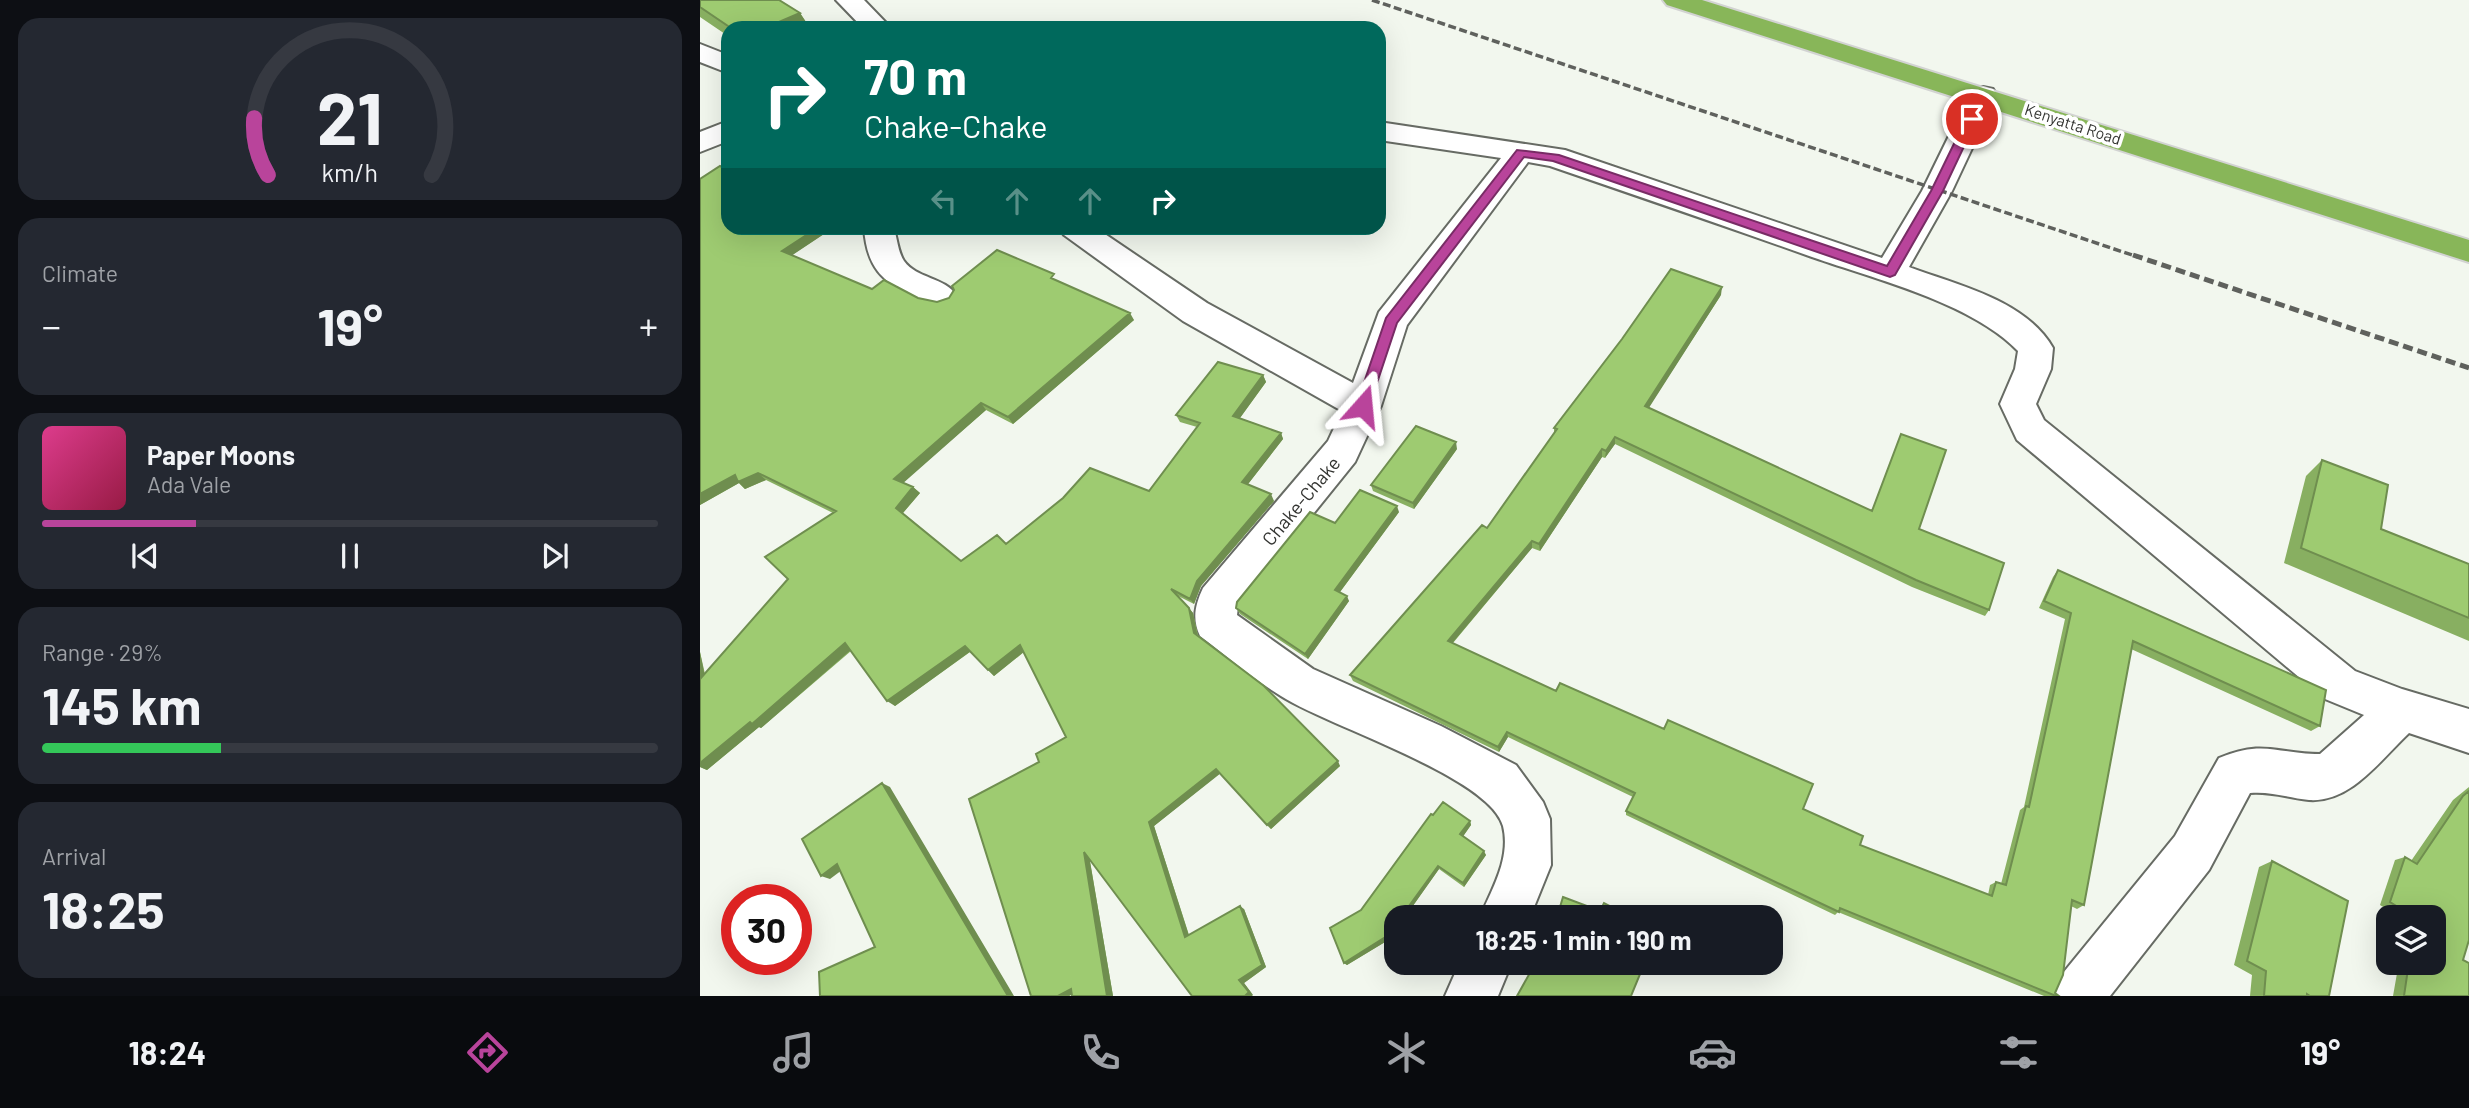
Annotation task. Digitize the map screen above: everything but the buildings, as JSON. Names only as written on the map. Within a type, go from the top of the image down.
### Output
[{"type":"highway","name":"Kenyatta Road","points":[[1676,0],[2469,251]]},
{"type":"street","points":[[849,0],[870,21]]},
{"type":"street","points":[[700,52],[721,62]]},
{"type":"street","points":[[1890,272],[1937,191],[1983,95]]},
{"type":"street","points":[[1386,132],[1555,158],[1890,272],[1991,313],[2022,332],[2036,348],[2033,369],[2018,404],[2030,430],[2340,685],[2402,710],[2469,731]]},
{"type":"street","points":[[700,143],[721,133]]},
{"type":"street","name":"Chake-Chake","points":[[1510,905],[1527,865],[1526,819],[1500,781],[1425,741],[1298,683],[1215,623],[1218,600],[1342,451],[1363,406],[1391,321],[1521,152]]},
{"type":"street","points":[[881,235],[889,268],[906,281],[940,296]]},
{"type":"street","points":[[1084,235],[1195,312],[1363,406]]},
{"type":"street","points":[[2077,996],[2192,853],[2235,774],[2248,768],[2315,779],[2330,776],[2402,710]]},
{"type":"street","points":[[1471,996],[1480,975]]},
{"type":"railway","points":[[1372,0],[2138,257]]},
{"type":"railway","points":[[2133,255],[2469,368]]},
{"type":"route","points":[[1363,406],[1391,321],[1521,152],[1555,158],[1890,272],[1937,191],[1972,119]]}]
